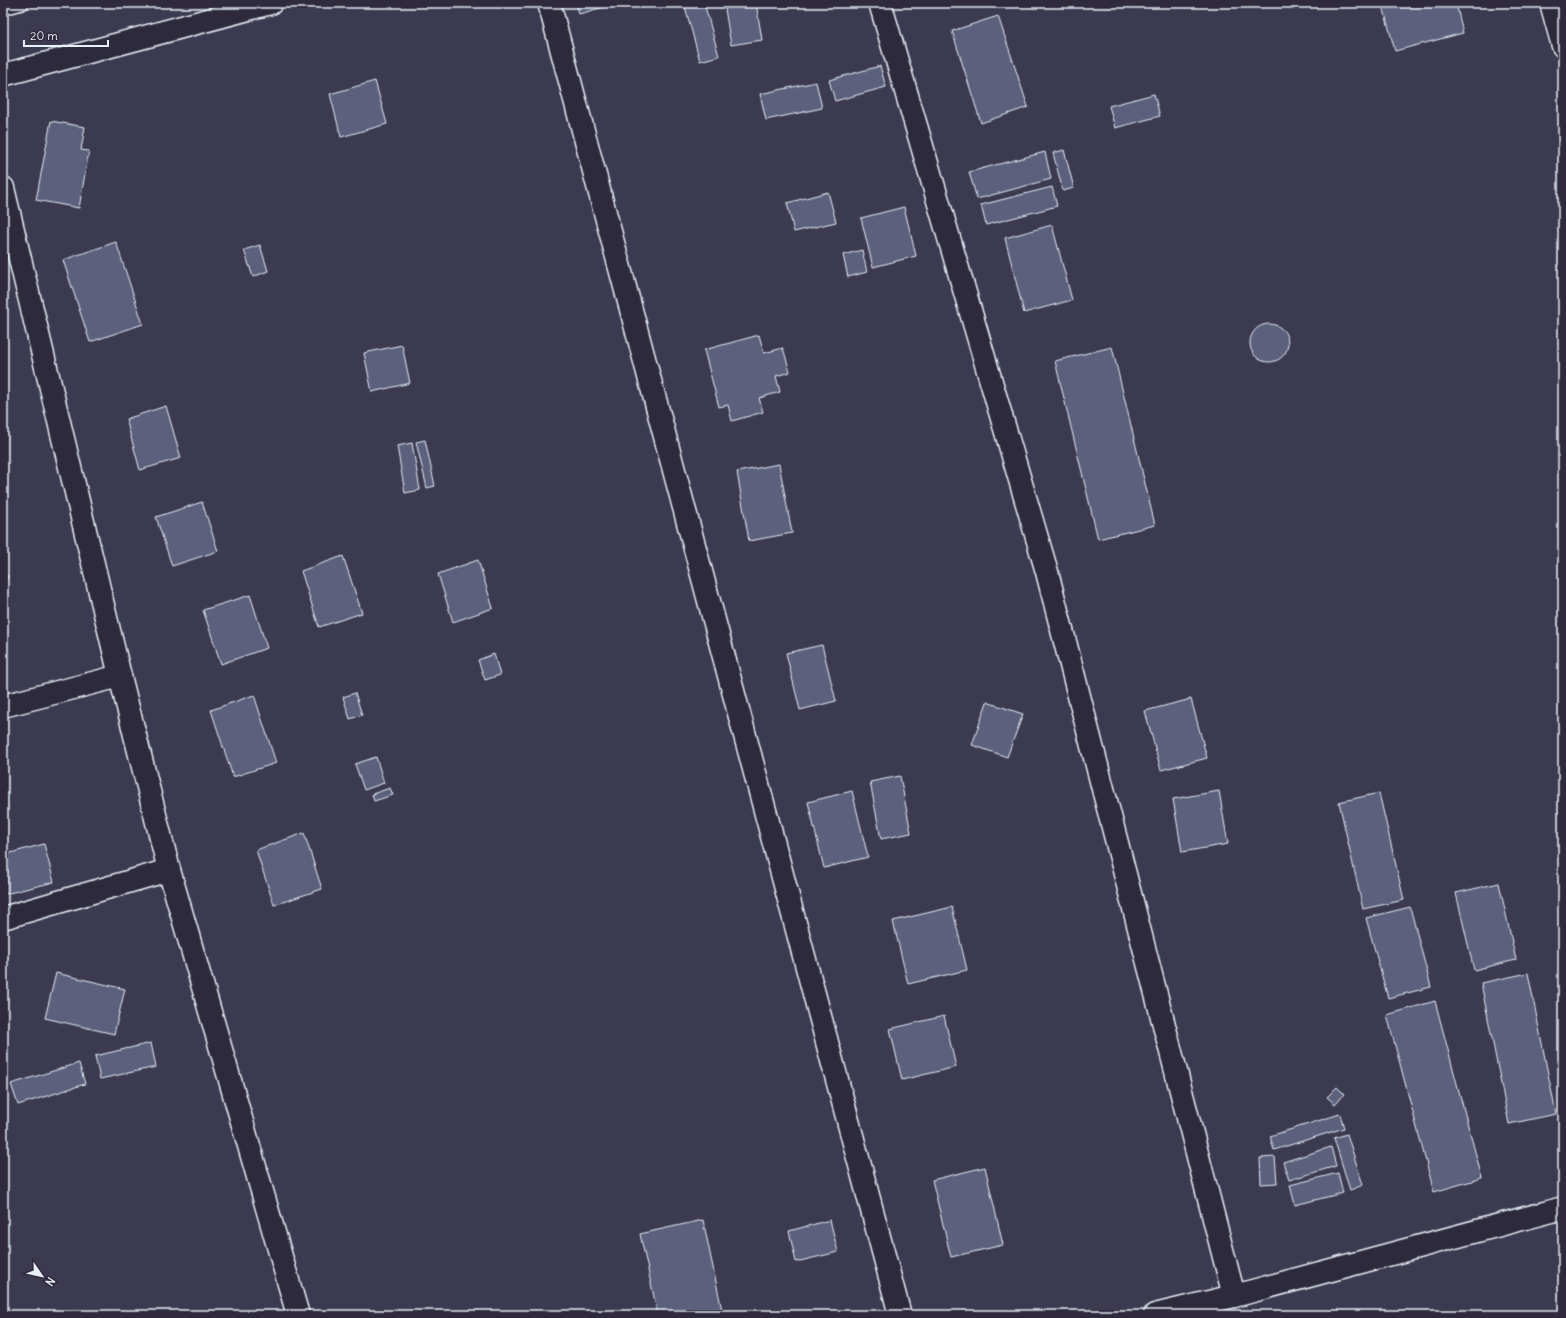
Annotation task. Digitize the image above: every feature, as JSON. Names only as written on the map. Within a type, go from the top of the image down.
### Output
[{"type":"street","points":[[3,75],[271,3]]},
{"type":"street","points":[[549,3],[900,1315]]},
{"type":"street","points":[[880,3],[1047,572],[1234,1296]]},
{"type":"street","points":[[1551,3],[1563,46]]},
{"type":"street","points":[[3,188],[120,676],[169,870],[298,1315]]},
{"type":"street","points":[[3,706],[120,676]]},
{"type":"street","points":[[3,918],[169,870]]},
{"type":"street","points":[[1155,1315],[1234,1296],[1563,1208]]},
{"type":"lane","points":[[3,8],[22,3]]},
{"type":"building","points":[[576,3],[619,3],[579,14]]},
{"type":"building","points":[[684,3],[704,3],[719,56],[700,61]]},
{"type":"building","points":[[724,3],[756,3],[762,40],[731,45]]},
{"type":"building","points":[[1393,3],[1456,3],[1463,33],[1395,51],[1383,6]]},
{"type":"building","points":[[998,16],[1028,107],[981,123],[952,31]]},
{"type":"building","points":[[880,66],[886,87],[835,101],[829,80]]},
{"type":"building","points":[[375,81],[387,124],[341,137],[330,94]]},
{"type":"building","points":[[816,82],[822,108],[766,120],[760,94]]},
{"type":"building","points":[[1154,94],[1160,116],[1115,128],[1109,106]]},
{"type":"building","points":[[51,121],[85,127],[81,150],[89,151],[79,208],[36,200]]},
{"type":"building","points":[[1064,150],[1074,188],[1063,191],[1053,153]]},
{"type":"building","points":[[1045,152],[1051,179],[977,199],[969,172]]},
{"type":"building","points":[[1052,187],[1057,206],[986,225],[981,205]]},
{"type":"building","points":[[828,192],[836,222],[794,232],[787,203]]},
{"type":"building","points":[[904,207],[916,256],[873,267],[861,218]]},
{"type":"building","points":[[1052,225],[1072,300],[1024,313],[1005,238]]},
{"type":"building","points":[[116,242],[143,324],[90,342],[63,260]]},
{"type":"building","points":[[260,245],[268,271],[253,277],[244,250]]},
{"type":"building","points":[[862,250],[867,272],[848,277],[843,255]]},
{"type":"building","points":[[1269,324],[1282,330],[1288,343],[1282,356],[1269,362],[1256,356],[1250,343],[1256,330]]},
{"type":"building","points":[[759,335],[764,353],[783,348],[790,372],[776,376],[780,392],[759,398],[763,412],[732,421],[728,405],[719,407],[704,350]]},
{"type":"building","points":[[402,345],[410,383],[372,392],[364,353]]},
{"type":"building","points":[[1112,347],[1155,525],[1098,539],[1055,361]]},
{"type":"building","points":[[166,406],[181,458],[140,470],[126,419]]},
{"type":"building","points":[[425,440],[435,486],[427,488],[416,442]]},
{"type":"building","points":[[412,443],[420,490],[405,493],[397,446]]},
{"type":"building","points":[[779,464],[792,533],[749,541],[737,472]]},
{"type":"building","points":[[202,502],[218,551],[172,566],[156,517]]},
{"type":"building","points":[[343,556],[362,613],[319,627],[301,571]]},
{"type":"building","points":[[478,560],[493,608],[453,622],[438,574]]},
{"type":"building","points":[[3,573],[8,576],[3,588]]},
{"type":"building","points":[[250,595],[267,648],[221,664],[203,610]]},
{"type":"building","points":[[822,645],[836,701],[800,710],[786,653]]},
{"type":"building","points":[[494,654],[500,675],[485,680],[478,660]]},
{"type":"building","points":[[355,693],[362,715],[350,719],[343,697]]},
{"type":"building","points":[[254,695],[276,763],[233,777],[211,710]]},
{"type":"building","points":[[1191,699],[1207,758],[1161,770],[1145,711]]},
{"type":"building","points":[[987,702],[1023,714],[1007,757],[972,745]]},
{"type":"building","points":[[376,757],[384,783],[364,790],[355,764]]},
{"type":"building","points":[[900,776],[911,833],[881,839],[870,782]]},
{"type":"building","points":[[390,788],[393,795],[374,801],[372,794]]},
{"type":"building","points":[[852,791],[868,857],[824,868],[808,802]]},
{"type":"building","points":[[1219,791],[1228,844],[1182,852],[1173,799]]},
{"type":"building","points":[[1379,793],[1404,900],[1363,909],[1339,802]]},
{"type":"building","points":[[304,833],[322,889],[274,905],[256,850]]},
{"type":"building","points":[[44,844],[54,882],[5,894],[3,886],[3,855]]},
{"type":"building","points":[[1499,883],[1516,960],[1474,970],[1456,893]]},
{"type":"building","points":[[952,907],[967,970],[908,984],[893,921]]},
{"type":"building","points":[[1410,907],[1431,987],[1388,998],[1366,918]]},
{"type":"building","points":[[56,973],[125,989],[114,1034],[45,1018]]},
{"type":"building","points":[[1528,973],[1556,1114],[1509,1124],[1481,983]]},
{"type":"building","points":[[1435,1001],[1482,1178],[1434,1192],[1387,1015]]},
{"type":"building","points":[[944,1016],[956,1067],[902,1080],[890,1029]]},
{"type":"building","points":[[151,1043],[156,1067],[100,1079],[95,1056]]},
{"type":"building","points":[[79,1063],[85,1084],[18,1105],[11,1084]]},
{"type":"building","points":[[1337,1087],[1344,1094],[1335,1104],[1327,1097]]},
{"type":"building","points":[[1340,1114],[1344,1128],[1274,1150],[1270,1136]]},
{"type":"building","points":[[1347,1134],[1363,1185],[1350,1190],[1334,1138]]},
{"type":"building","points":[[1331,1147],[1336,1166],[1289,1180],[1283,1162]]},
{"type":"building","points":[[1275,1157],[1277,1183],[1261,1184],[1260,1158]]},
{"type":"building","points":[[985,1167],[1003,1245],[951,1257],[932,1180]]},
{"type":"building","points":[[1338,1173],[1343,1193],[1295,1205],[1290,1185]]},
{"type":"building","points":[[703,1220],[723,1315],[658,1315],[640,1234]]},
{"type":"building","points":[[830,1220],[838,1252],[796,1262],[789,1231]]}]
